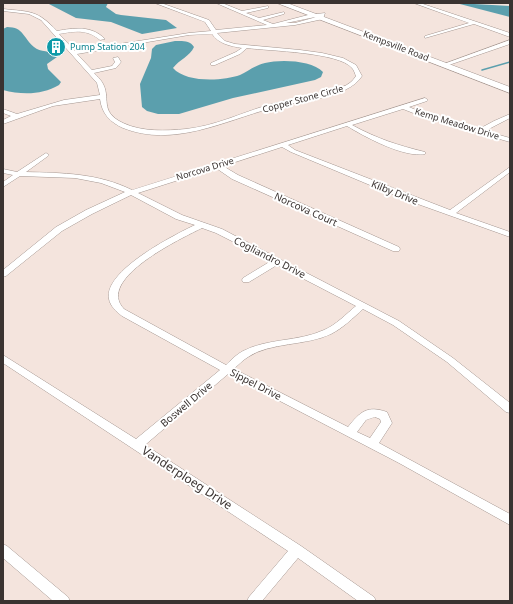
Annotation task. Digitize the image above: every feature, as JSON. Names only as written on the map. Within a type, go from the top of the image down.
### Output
[{"type":"main road","name":"Kempsville Road","points":[[281,3],[311,15],[322,16]]},
{"type":"main road","name":"Kempsville Road","points":[[292,3],[510,90]]},
{"type":"main road","name":"Kempsville Road","points":[[448,64],[510,84]]},
{"type":"street","name":"Copper Stone Circle","points":[[3,10],[24,12],[43,19],[100,83],[106,113],[117,122],[144,130],[174,132],[207,127],[269,107],[340,90],[355,83],[359,76],[359,72],[354,66],[336,57],[321,54],[245,48],[223,43],[216,37],[212,26],[200,17],[157,3]]},
{"type":"street","points":[[218,3],[273,26],[311,15]]},
{"type":"street","points":[[226,6],[238,3]]},
{"type":"street","points":[[416,3],[510,35]]},
{"type":"street","points":[[3,10],[11,6]]},
{"type":"street","points":[[242,13],[266,6]]},
{"type":"street","points":[[258,20],[282,13]]},
{"type":"street","points":[[74,53],[182,35],[299,23],[322,16]]},
{"type":"street","points":[[427,37],[473,23]]},
{"type":"street","points":[[56,33],[86,30],[95,33],[102,39]]},
{"type":"street","points":[[448,64],[510,42]]},
{"type":"street","points":[[213,64],[238,53],[245,48]]},
{"type":"street","points":[[91,72],[114,67],[118,62],[116,58]]},
{"type":"street","points":[[3,122],[52,104],[81,98],[103,97]]},
{"type":"street","name":"Norcova Drive","points":[[3,274],[59,230],[89,212],[132,192],[426,100]]},
{"type":"street","name":"Kemp Meadow Drive","points":[[404,107],[428,117],[510,140]]},
{"type":"street","points":[[3,111],[17,116]]},
{"type":"street","points":[[481,131],[510,116]]},
{"type":"street","points":[[347,124],[379,140],[400,148],[423,153]]},
{"type":"street","name":"Kilby Drive","points":[[282,144],[293,151],[404,196],[510,235]]},
{"type":"street","points":[[3,185],[46,155]]},
{"type":"street","name":"Norcova Court","points":[[217,166],[235,178],[396,250]]},
{"type":"street","points":[[451,213],[510,169]]},
{"type":"street","name":"Cogliandro Drive","points":[[3,171],[18,174],[62,175],[90,178],[109,183],[132,192],[179,216],[202,226],[219,231],[396,322],[432,346],[510,409]]},
{"type":"street","name":"Sippel Drive","points":[[202,226],[160,247],[141,260],[116,284],[113,297],[119,309],[125,314],[226,369],[372,444],[510,520]]},
{"type":"street","points":[[246,280],[277,261]]},
{"type":"street","name":"Boswell Drive","points":[[137,446],[245,354],[260,347],[324,334],[334,328],[362,305]]},
{"type":"street","name":"Vanderploeg Drive","points":[[3,358],[297,550],[369,601]]},
{"type":"street","points":[[350,433],[362,417],[368,413],[375,412],[382,414],[386,417],[387,423],[372,444]]},
{"type":"street","points":[[3,550],[63,601]]},
{"type":"street","points":[[254,601],[297,550]]},
{"type":"water","points":[[47,3],[108,3],[106,7],[116,14],[166,20],[177,28],[142,34],[111,22],[76,18]]},
{"type":"water","points":[[456,3],[510,6],[510,17]]},
{"type":"water","points":[[13,27],[20,31],[36,49],[52,53],[57,57],[47,64],[48,69],[61,82],[59,85],[46,91],[32,93],[17,93],[3,90],[3,29]]},
{"type":"water","points":[[175,41],[188,42],[194,47],[190,53],[173,68],[179,73],[195,78],[224,79],[240,75],[262,64],[279,61],[304,63],[318,68],[323,72],[321,77],[315,80],[233,98],[179,114],[158,114],[147,111],[142,107],[140,84],[151,58],[152,49],[156,45]]},
{"type":"waterway","points":[[482,70],[510,62]]},
{"type":"place","name":"Pump Station 204","points":[[56,47]]}]
